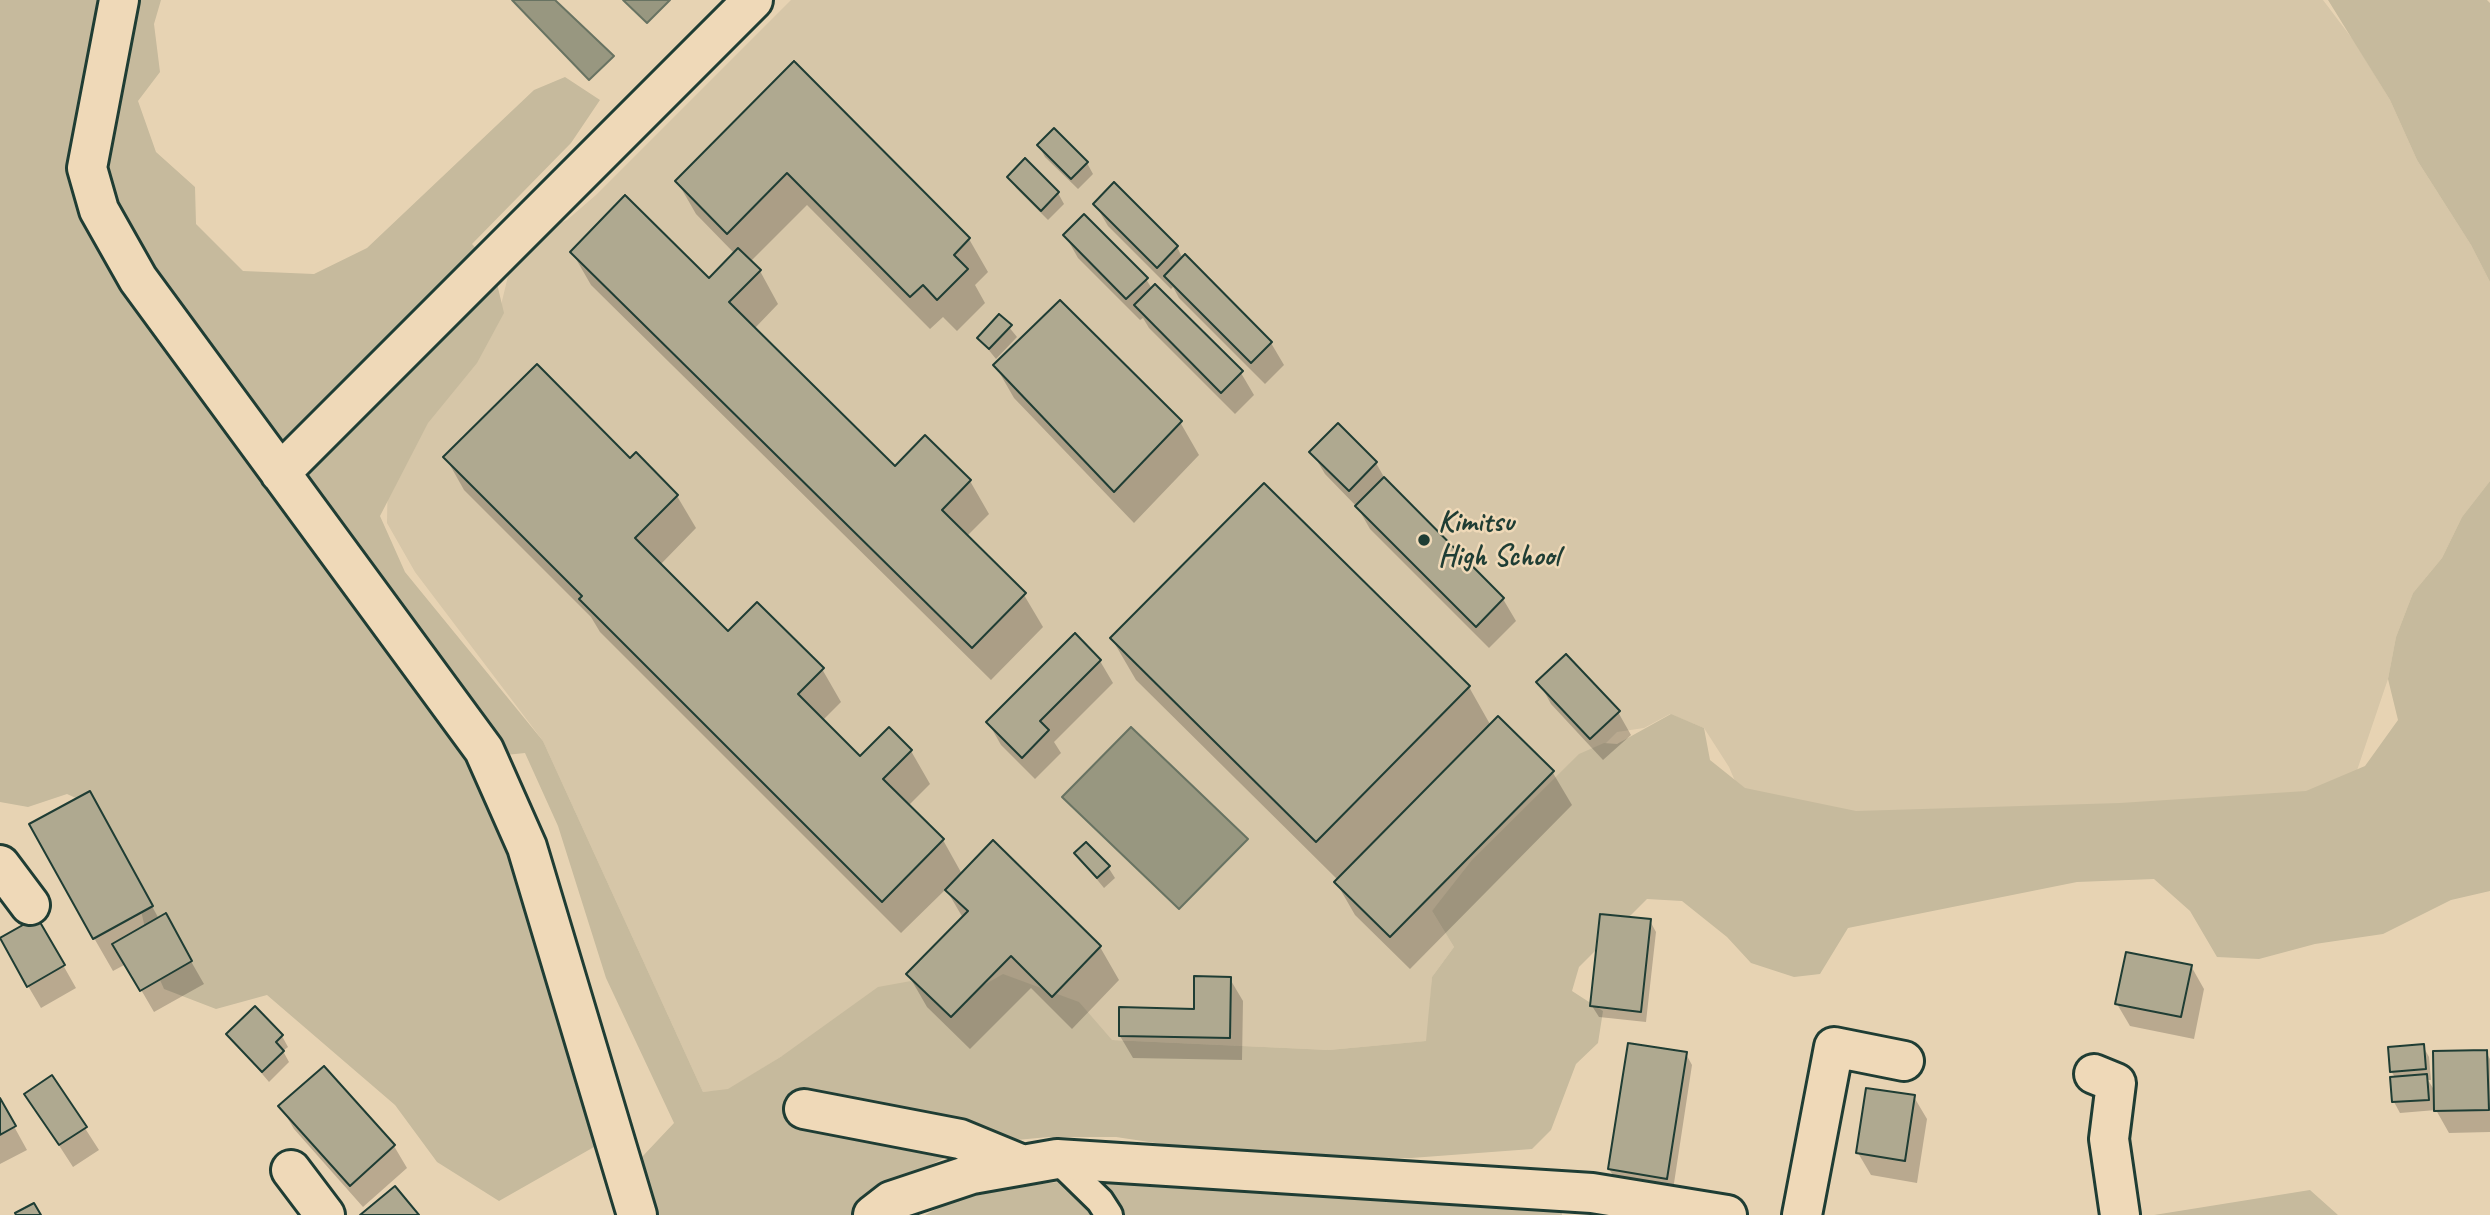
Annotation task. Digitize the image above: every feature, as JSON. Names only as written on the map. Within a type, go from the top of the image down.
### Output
[{"type":"street","points":[[119,0],[87,167],[99,210],[138,279],[484,750],[527,847],[637,1215]]},
{"type":"street","points":[[280,473],[753,0]]},
{"type":"street","points":[[0,865],[30,905]]},
{"type":"street","points":[[1802,1215],[1834,1047],[1904,1061]]},
{"type":"street","points":[[2094,1074],[2116,1083],[2109,1139],[2120,1215]]},
{"type":"street","points":[[804,1110],[960,1139],[1040,1162],[1591,1193],[1727,1215]]},
{"type":"street","points":[[873,1215],[891,1201],[972,1174],[1040,1162]]},
{"type":"street","points":[[291,1170],[324,1215]]},
{"type":"lane","points":[[1040,1162],[1100,1201],[1109,1215]]},
{"type":"shaded area","points":[[0,0],[161,0],[154,24],[160,72],[138,101],[156,152],[195,187],[196,224],[243,271],[314,274],[367,248],[534,90],[565,77],[600,100],[571,143],[472,244],[493,267],[504,313],[477,363],[428,423],[380,516],[405,572],[543,741],[703,1092],[728,1089],[782,1056],[878,987],[911,981],[949,1005],[1003,974],[1079,1002],[1112,1040],[1329,1050],[1426,1041],[1432,977],[1454,947],[1432,911],[1472,860],[1579,754],[1604,743],[1617,744],[1671,714],[1704,728],[1710,760],[1745,788],[1856,811],[2120,803],[2306,791],[2365,766],[2398,720],[2388,679],[2396,637],[2413,593],[2442,558],[2462,517],[2490,481],[2490,891],[2451,900],[2383,934],[2315,944],[2259,959],[2217,957],[2190,911],[2154,879],[2077,882],[1848,928],[1820,974],[1794,977],[1751,963],[1727,937],[1682,901],[1647,899],[1579,967],[1572,991],[1603,1011],[1598,1043],[1576,1064],[1551,1130],[1532,1149],[1411,1158],[1249,1157],[1116,1137],[1049,1137],[973,1144],[920,1170],[861,1215],[656,1215],[641,1158],[674,1123],[606,978],[558,826],[525,753],[496,756],[541,963],[583,1036],[599,1115],[594,1147],[499,1201],[437,1162],[395,1105],[267,995],[216,1009],[164,989],[153,964],[140,906],[87,803],[67,794],[28,807],[0,802]]},
{"type":"shaded area","points":[[512,0],[555,0],[614,56],[589,80]]},
{"type":"shaded area","points":[[623,0],[670,0],[647,23]]},
{"type":"shaded area","name":"Kimitsu High School","points":[[791,0],[2323,0],[2354,41],[2390,100],[2417,160],[2471,245],[2490,282],[2490,481],[2462,517],[2442,558],[2413,593],[2396,637],[2388,679],[2348,797],[1982,842],[1741,795],[1729,767],[1704,728],[1670,714],[1644,728],[1617,732],[1489,860],[1432,911],[1454,947],[1432,977],[1427,1041],[1329,1050],[1112,1040],[782,1056],[728,1090],[703,1092],[543,741],[415,572],[387,523],[388,467],[496,326],[509,272],[549,228],[567,220],[596,195]]},
{"type":"shaded area","points":[[2328,0],[2487,0],[2490,3],[2490,282],[2471,245],[2417,160],[2390,100]]},
{"type":"shaded area","points":[[1131,727],[1248,839],[1179,909],[1062,797]]},
{"type":"shaded area","points":[[1141,1180],[1561,1205],[1562,1215],[925,1215],[970,1192],[1058,1182]]},
{"type":"shaded area","points":[[2310,1190],[2338,1215],[2154,1215]]},
{"type":"building","points":[[794,61],[970,238],[954,255],[968,269],[937,300],[923,285],[910,297],[787,173],[727,234],[675,181]]},
{"type":"building","points":[[1054,128],[1088,162],[1071,179],[1037,145]]},
{"type":"building","points":[[1025,158],[1059,192],[1041,211],[1007,177]]},
{"type":"building","points":[[1114,182],[1178,246],[1157,268],[1093,204]]},
{"type":"building","points":[[625,195],[709,278],[738,248],[761,270],[729,302],[895,466],[925,435],[971,480],[942,510],[1026,593],[972,648],[570,252]]},
{"type":"building","points":[[1084,214],[1148,278],[1126,299],[1063,235]]},
{"type":"building","points":[[1185,254],[1272,342],[1251,363],[1164,276]]},
{"type":"building","points":[[1155,284],[1243,371],[1221,393],[1134,305]]},
{"type":"building","points":[[1060,300],[1182,421],[1114,492],[993,365]]},
{"type":"building","points":[[999,314],[1012,325],[989,349],[977,338]]},
{"type":"building","points":[[537,364],[630,458],[636,452],[678,495],[635,538],[728,631],[757,602],[824,668],[798,694],[860,756],[889,727],[912,750],[883,779],[944,839],[882,902],[579,599],[582,596],[443,457]]},
{"type":"building","points":[[1338,423],[1377,462],[1349,491],[1309,452]]},
{"type":"building","points":[[1384,477],[1504,598],[1476,627],[1355,506]]},
{"type":"building","points":[[1264,483],[1470,686],[1316,842],[1110,638]]},
{"type":"building","points":[[1075,633],[1101,660],[1040,721],[1049,730],[1022,758],[986,722]]},
{"type":"building","points":[[1566,654],[1620,711],[1590,739],[1536,682]]},
{"type":"building","points":[[1498,716],[1554,771],[1390,937],[1334,882]]},
{"type":"building","points":[[90,791],[153,906],[93,939],[29,824]]},
{"type":"building","points":[[993,840],[1101,946],[1052,997],[1011,956],[951,1017],[906,974],[968,911],[945,890]]},
{"type":"building","points":[[1086,842],[1110,866],[1097,878],[1074,853]]},
{"type":"building","points":[[166,913],[192,961],[140,991],[112,944]]},
{"type":"building","points":[[1600,914],[1651,919],[1641,1012],[1590,1006]]},
{"type":"building","points":[[37,917],[65,965],[27,987],[0,938]]},
{"type":"building","points":[[2126,952],[2192,965],[2181,1017],[2115,1004]]},
{"type":"building","points":[[1194,976],[1231,977],[1230,1038],[1119,1036],[1119,1007],[1194,1009]]},
{"type":"building","points":[[255,1006],[283,1035],[276,1042],[284,1051],[262,1072],[226,1034]]},
{"type":"building","points":[[1628,1043],[1687,1052],[1667,1179],[1608,1169]]},
{"type":"building","points":[[2424,1044],[2426,1069],[2390,1072],[2388,1047]]},
{"type":"building","points":[[2487,1050],[2489,1110],[2434,1111],[2433,1051]]},
{"type":"building","points":[[324,1066],[395,1145],[350,1186],[278,1106]]},
{"type":"building","points":[[2427,1074],[2429,1100],[2392,1102],[2390,1077]]},
{"type":"building","points":[[52,1075],[87,1127],[59,1145],[24,1094]]},
{"type":"building","points":[[1866,1088],[1915,1095],[1905,1161],[1856,1153]]},
{"type":"building","points":[[0,1098],[16,1126],[0,1135]]},
{"type":"building","points":[[395,1186],[419,1215],[360,1215]]},
{"type":"building","points":[[34,1203],[41,1215],[16,1215],[15,1213]]},
{"type":"place","name":"Kimitsu High School","points":[[1424,540]]}]
